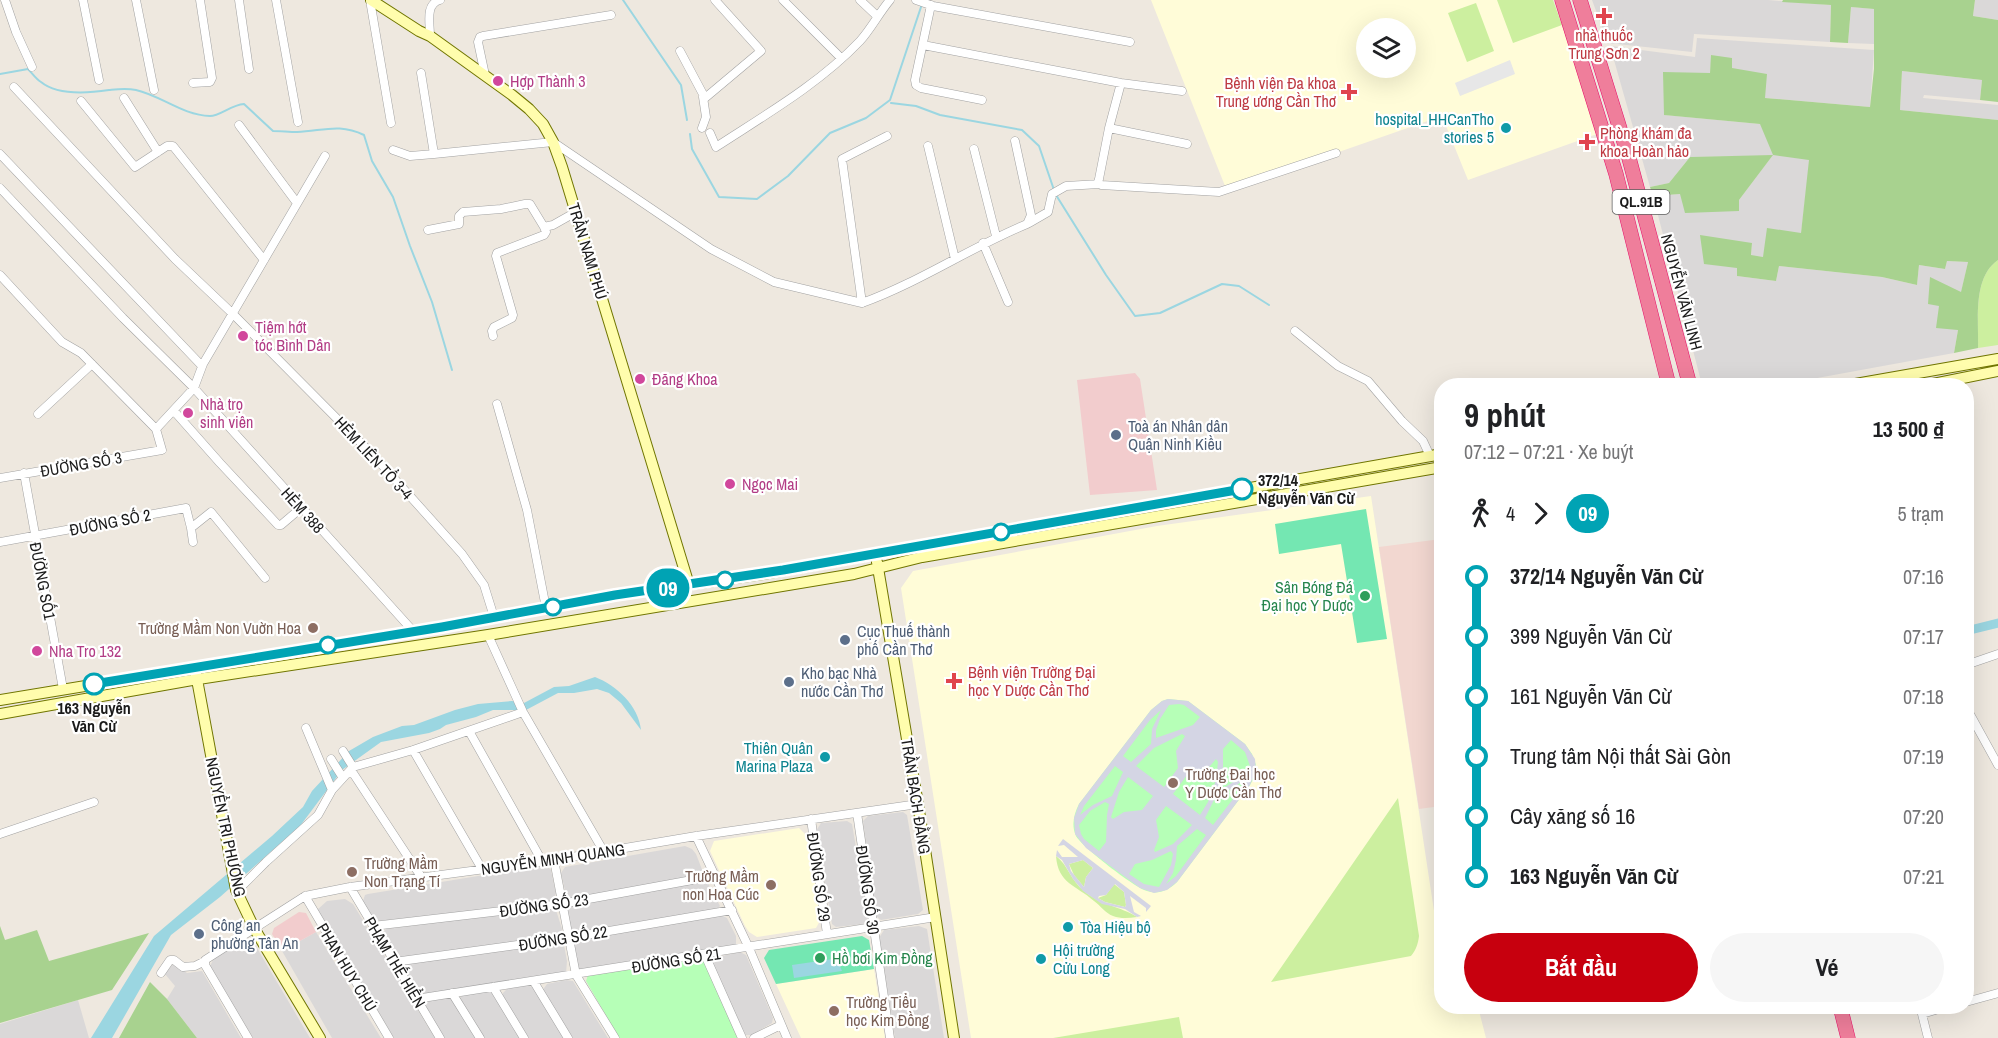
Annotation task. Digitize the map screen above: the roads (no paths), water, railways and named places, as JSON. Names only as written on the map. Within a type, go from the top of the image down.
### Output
[{"type":"highway","name":"NGUYỄN VĂN LINH","points":[[1562,0],[1616,174],[1667,378]]},
{"type":"highway","name":"NGUYỄN VĂN LINH","points":[[1580,0],[1629,158],[1688,378]]},
{"type":"highway","points":[[1571,26],[1587,20]]},
{"type":"highway","points":[[1842,1014],[1848,1038]]},
{"type":"main road","name":"TRẦN NAM PHÚ","points":[[370,0],[430,36],[529,109],[543,124],[553,142],[689,585]]},
{"type":"main road","points":[[1889,378],[1998,359]]},
{"type":"main road","points":[[1974,363],[1977,375]]},
{"type":"main road","points":[[1962,378],[1998,371]]},
{"type":"main road","points":[[0,700],[615,595],[876,554],[1434,455]]},
{"type":"main road","points":[[0,714],[854,574],[933,555],[1434,469]]},
{"type":"main road","name":"TRẦN BẠCH ĐẰNG","points":[[876,554],[954,1038]]},
{"type":"main road","name":"NGUYỂN TRI PHƯƠNG","points":[[195,668],[237,890],[254,928],[320,1038]]},
{"type":"street","points":[[5,0],[16,32],[33,66]]},
{"type":"street","points":[[83,0],[99,80]]},
{"type":"street","points":[[136,0],[154,90]]},
{"type":"street","points":[[193,83],[210,82],[212,78],[200,0]]},
{"type":"street","points":[[239,0],[249,69]]},
{"type":"street","points":[[276,0],[298,122]]},
{"type":"street","points":[[370,0],[391,123]]},
{"type":"street","points":[[430,36],[430,6],[440,0]]},
{"type":"street","points":[[702,97],[706,98],[761,51],[716,0]]},
{"type":"street","points":[[783,0],[841,58]]},
{"type":"street","points":[[860,0],[877,16]]},
{"type":"street","points":[[710,133],[716,147],[799,92],[861,39],[890,0]]},
{"type":"street","points":[[919,1],[1130,42]]},
{"type":"street","points":[[931,5],[915,80],[918,87],[982,100]]},
{"type":"street","points":[[485,75],[478,42],[483,36],[611,15]]},
{"type":"street","points":[[923,45],[1121,83],[1182,91]]},
{"type":"street","points":[[680,51],[702,97],[706,117],[702,128]]},
{"type":"street","points":[[421,73],[434,154]]},
{"type":"street","points":[[1099,184],[1098,179],[1109,128],[1121,83]]},
{"type":"street","name":"HẺM LIÊN TỔ 3-4","points":[[14,87],[175,259],[375,456],[462,554],[484,585],[494,617]]},
{"type":"street","points":[[124,98],[158,152]]},
{"type":"street","points":[[81,101],[135,167],[167,146],[173,146],[264,260]]},
{"type":"street","points":[[239,125],[297,203]]},
{"type":"street","points":[[1109,128],[1187,144]]},
{"type":"street","points":[[862,303],[842,159],[887,136]]},
{"type":"street","points":[[1015,141],[1031,215],[1027,224]]},
{"type":"street","points":[[393,150],[410,156],[553,142],[711,249],[774,282],[862,303],[891,292],[996,236],[1027,224],[1048,212],[1052,194],[1062,187],[1099,184],[1219,192],[1336,153]]},
{"type":"street","points":[[928,146],[955,259]]},
{"type":"street","points":[[974,149],[996,236]]},
{"type":"street","points":[[0,154],[202,366]]},
{"type":"street","points":[[0,275],[62,342],[78,351],[156,429],[194,388],[202,366],[325,156]]},
{"type":"street","name":"HẺM 388","points":[[0,188],[123,318],[194,388],[413,631]]},
{"type":"street","points":[[428,230],[459,224],[459,216],[463,212],[530,204],[533,206],[546,232],[544,235],[497,253],[496,256],[513,315],[512,318],[494,327],[493,336]]},
{"type":"street","points":[[544,227],[576,212]]},
{"type":"street","points":[[983,243],[1008,302]]},
{"type":"street","points":[[1295,331],[1338,366],[1368,381],[1423,441],[1430,456]]},
{"type":"street","points":[[38,414],[92,364]]},
{"type":"street","points":[[497,404],[528,510],[546,608]]},
{"type":"street","points":[[174,411],[219,464],[278,525],[301,508]]},
{"type":"street","name":"ĐƯỜNG SỐ 3","points":[[0,477],[162,450],[156,429]]},
{"type":"street","name":"ĐƯỜNG SỐ1","points":[[24,474],[63,689]]},
{"type":"street","name":"ĐƯỜNG SỐ 2","points":[[0,542],[185,508],[190,528]]},
{"type":"street","points":[[193,542],[190,528],[209,509],[265,578]]},
{"type":"street","points":[[488,635],[523,712],[604,852]]},
{"type":"street","points":[[1974,662],[1998,654]]},
{"type":"street","points":[[237,890],[318,815],[331,789],[352,767],[413,750],[523,712]]},
{"type":"street","points":[[1974,722],[1998,765]]},
{"type":"street","points":[[306,728],[331,789]]},
{"type":"street","points":[[470,731],[542,861]]},
{"type":"street","points":[[413,750],[482,869]]},
{"type":"street","points":[[344,753],[422,878]]},
{"type":"street","points":[[333,762],[342,777]]},
{"type":"street","points":[[0,834],[94,802]]},
{"type":"street","name":"NGUYỄN MINH QUANG","points":[[205,961],[305,896],[350,887],[554,860],[696,836],[918,804]]},
{"type":"street","name":"ĐƯỜNG SỐ 30","points":[[857,813],[890,1038]]},
{"type":"street","name":"ĐƯỜNG SỐ 29","points":[[812,819],[827,934]]},
{"type":"street","points":[[696,836],[732,910],[787,1038]]},
{"type":"street","points":[[554,860],[576,975],[615,1038]]},
{"type":"street","name":"ĐƯỜNG SỐ 23","points":[[373,926],[561,904],[714,876]]},
{"type":"street","name":"PHẠM THẾ HIỂN","points":[[350,887],[440,1038]]},
{"type":"street","name":"PHAN HUY CHÚ","points":[[305,896],[389,1038]]},
{"type":"street","name":"ĐƯỜNG SỐ 22","points":[[394,962],[568,938],[732,910]]},
{"type":"street","name":"ĐƯỜNG SỐ 21","points":[[416,999],[936,917]]},
{"type":"street","points":[[705,955],[742,1038]]},
{"type":"street","points":[[161,973],[170,960],[174,960],[183,967],[195,966],[205,961],[205,965],[248,1038]]},
{"type":"street","points":[[534,982],[568,1038]]},
{"type":"street","points":[[493,987],[524,1038]]},
{"type":"street","points":[[452,993],[480,1038]]},
{"type":"street","points":[[1974,1000],[1998,993]]},
{"type":"street","points":[[1922,1014],[1928,1038]]},
{"type":"street","points":[[754,1038],[781,1024]]},
{"type":"water","points":[[595,677],[611,685],[625,697],[636,713],[641,730],[621,703],[609,693],[597,689],[558,693],[526,710],[493,710],[429,733],[381,742],[342,770],[300,826],[220,897],[171,935],[112,1038],[91,1038],[154,936],[303,807],[312,791],[349,751],[373,737],[455,710],[478,704],[512,701],[524,703],[554,687],[569,686]]},
{"type":"water","points":[[840,958],[839,964],[842,971],[794,978],[792,965]]},
{"type":"waterway","points":[[623,0],[681,85],[687,120]]},
{"type":"waterway","points":[[690,134],[692,149],[719,197],[757,199],[788,176],[830,133],[866,118],[890,100],[922,4]]},
{"type":"waterway","points":[[0,74],[28,69],[37,79],[56,90],[83,92],[136,90],[200,115],[214,116],[244,104],[273,131],[347,129],[364,135],[372,161],[393,197],[432,302],[452,370]]},
{"type":"waterway","points":[[891,103],[916,106],[940,115],[1022,130],[1039,146],[1054,190]]},
{"type":"waterway","points":[[1056,195],[1106,275],[1135,316],[1160,313],[1222,284],[1239,286],[1269,305]]},
{"type":"waterway","points":[[1974,629],[1998,623]]},
{"type":"place","name":"nhà thuốc Trung Sơn 2","points":[[1604,16]]},
{"type":"place","name":"Hợp Thành 3","points":[[498,81]]},
{"type":"place","name":"Bệnh viện Đa khoa Trung ương Cần Thơ","points":[[1349,92]]},
{"type":"place","name":"hospital_HHCanTho stories 5","points":[[1506,128]]},
{"type":"place","name":"Phòng khám đa khoa Hoàn hảo","points":[[1587,142]]},
{"type":"place","name":"Tiệm hớt tóc Bình Dân","points":[[243,336]]},
{"type":"place","name":"Đăng Khoa","points":[[640,379]]},
{"type":"place","name":"Nhà trọ sinh viên","points":[[188,413]]},
{"type":"place","name":"Toà án Nhân dân Quận Ninh Kiều","points":[[1116,435]]},
{"type":"place","name":"Ngọc Mai","points":[[730,484]]},
{"type":"place","name":"372/14 Nguyễn Văn Cừ","points":[[1242,489]]},
{"type":"place","name":"Sân Bóng Đá Đại học Y Dược","points":[[1365,596]]},
{"type":"place","name":"Trường Mầm Non Vuờn Hoa","points":[[313,628]]},
{"type":"place","name":"Cục Thuế thành phố Cần Thơ","points":[[845,640]]},
{"type":"place","name":"Nha Tro 132","points":[[37,651]]},
{"type":"place","name":"Bệnh viện Trường Đại học Y Dược Cần Thơ","points":[[954,681]]},
{"type":"place","name":"Kho bạc Nhà nước Cần Thơ","points":[[789,682]]},
{"type":"place","name":"163 Nguyễn Văn Cừ","points":[[94,684]]},
{"type":"place","name":"Thiên Quân Marina Plaza","points":[[825,757]]},
{"type":"place","name":"Trường Đại học Y Dược Cần Thơ","points":[[1173,783]]},
{"type":"place","name":"Trường Mầm Non Trạng Tí","points":[[352,872]]},
{"type":"place","name":"Trường Mầm non Hoa Cúc","points":[[771,885]]},
{"type":"place","name":"Tòa Hiệu bộ","points":[[1068,927]]},
{"type":"place","name":"Công an phường Tân An","points":[[199,934]]},
{"type":"place","name":"Hồ bơi Kim Đồng","points":[[820,958]]},
{"type":"place","name":"Hội trường Cửu Long","points":[[1041,959]]},
{"type":"place","name":"Trường Tiểu học Kim Đồng","points":[[834,1011]]}]
